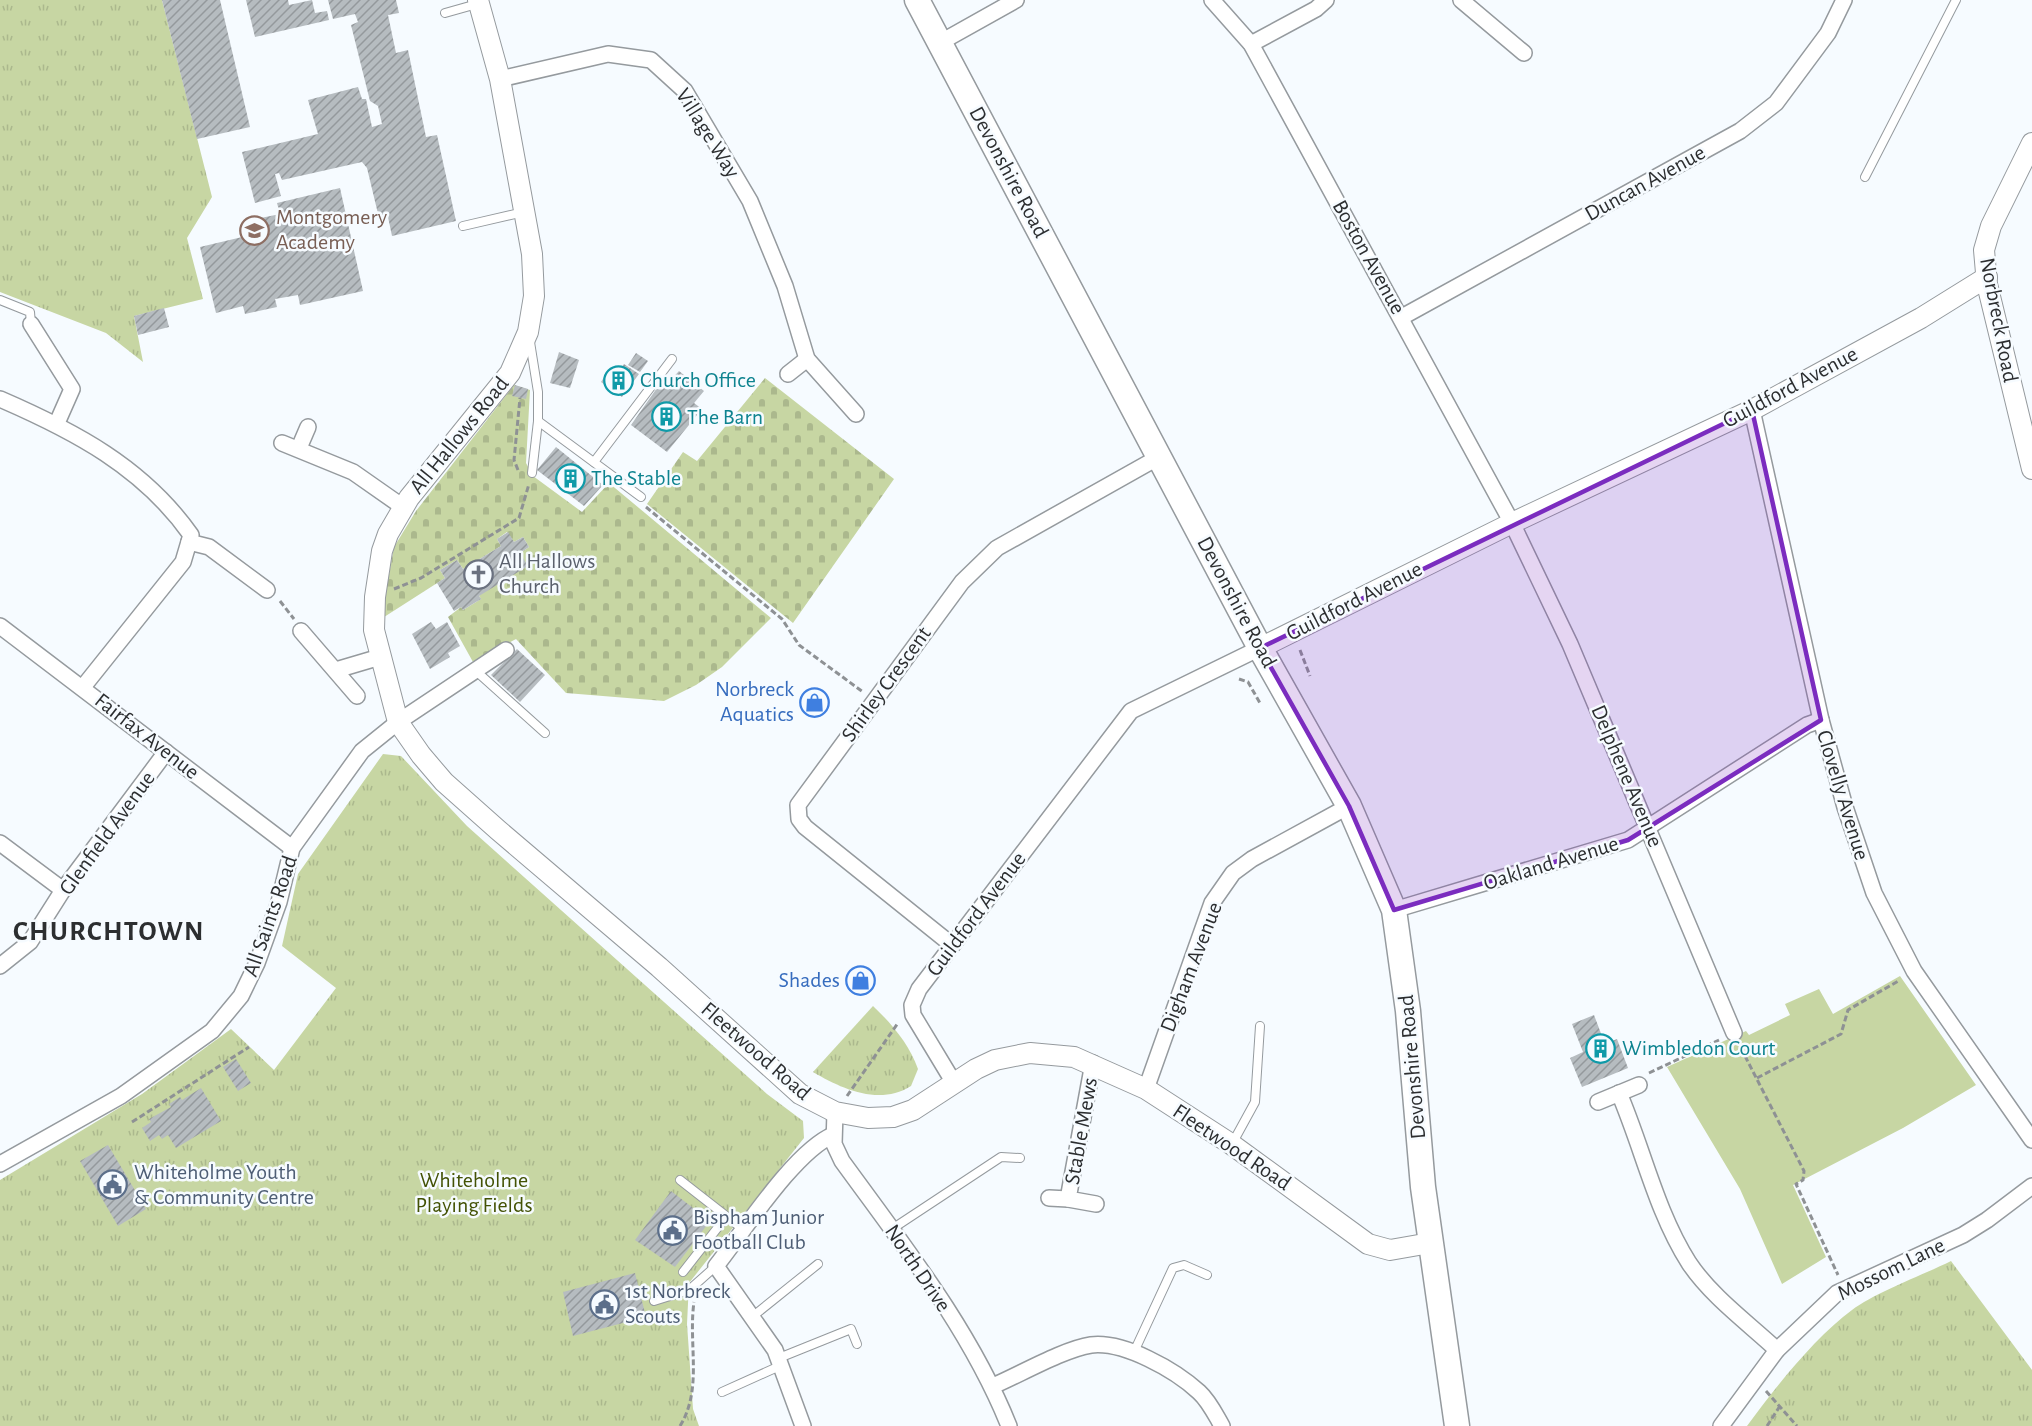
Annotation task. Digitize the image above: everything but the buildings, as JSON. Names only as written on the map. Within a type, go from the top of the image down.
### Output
[{"type":"main road","name":"Devonshire Road","points":[[917,0],[1260,648],[1349,806],[1394,910],[1408,1011],[1430,1243]]},
{"type":"main road","points":[[1430,1243],[1457,1426]]},
{"type":"street","points":[[940,42],[1016,0]]},
{"type":"street","name":"Boston Avenue","points":[[1212,0],[1251,44],[1402,317],[1512,523]]},
{"type":"street","points":[[1251,44],[1316,9],[1326,0]]},
{"type":"street","points":[[1461,0],[1524,53]]},
{"type":"street","name":"Duncan Avenue","points":[[1402,317],[1740,131],[1776,103],[1828,33],[1844,0]]},
{"type":"street","name":"All Hallows Road","points":[[398,722],[374,630],[375,597],[382,551],[403,507],[510,373],[528,332],[534,296],[532,254],[500,79],[478,2]]},
{"type":"street","name":"Village Way","points":[[500,79],[608,54],[651,60],[685,91],[750,201],[785,286],[807,359],[856,414]]},
{"type":"street","name":"Norbreck Road","points":[[2032,143],[1991,226],[1985,256],[1987,277],[2032,469]]},
{"type":"street","name":"Guildford Avenue","points":[[1921,318],[1985,256]]},
{"type":"street","name":"Guildford Avenue","points":[[912,1015],[912,1005],[919,989],[1131,711],[1512,523],[1752,410],[1921,318],[1987,277]]},
{"type":"street","points":[[31,324],[72,388],[57,423]]},
{"type":"street","points":[[788,374],[807,359]]},
{"type":"street","points":[[0,399],[57,423],[128,468],[173,509],[191,535],[183,562],[83,687]]},
{"type":"street","name":"Clovelly Avenue","points":[[1752,410],[1821,720],[1874,893],[1914,971],[2032,1140]]},
{"type":"street","points":[[299,448],[308,427]]},
{"type":"street","points":[[282,443],[353,472],[403,507]]},
{"type":"street","name":"Shirley Crescent","points":[[952,945],[805,827],[799,819],[798,805],[962,582],[997,548],[1159,457]]},
{"type":"street","name":"Delphene Avenue","points":[[1512,523],[1570,644],[1734,1033]]},
{"type":"street","points":[[189,543],[209,547],[262,586],[271,573]]},
{"type":"street","name":"Fairfax Avenue","points":[[0,626],[292,848]]},
{"type":"street","points":[[301,631],[357,696]]},
{"type":"street","name":"All Saints Road","points":[[0,1164],[138,1086],[212,1032],[228,1016],[241,996],[257,963],[279,902],[292,848],[362,751],[398,722],[506,650]]},
{"type":"street","points":[[336,670],[380,657]]},
{"type":"street","name":"Oakland Avenue","points":[[1394,910],[1628,840],[1821,720]]},
{"type":"street","name":"Fleetwood Road","points":[[398,722],[444,782],[498,831],[659,967],[800,1094],[835,1112],[868,1118],[903,1115],[985,1065],[1013,1055],[1053,1053],[1093,1063],[1146,1089],[1232,1144],[1368,1244],[1390,1250],[1430,1243]]},
{"type":"street","name":"Glenfield Avenue","points":[[0,966],[30,942],[63,890],[166,752]]},
{"type":"street","name":"Digham Avenue","points":[[1146,1089],[1212,903],[1233,873],[1252,859],[1349,806]]},
{"type":"street","points":[[0,843],[63,890]]},
{"type":"street","points":[[912,1015],[954,1083]]},
{"type":"street","name":"Stable Mews","points":[[1068,1198],[1093,1063]]},
{"type":"street","points":[[1599,1102],[1643,1079]]},
{"type":"street","points":[[1619,1093],[1664,1210],[1690,1264],[1712,1290],[1777,1350]]},
{"type":"street","name":"North Drive","points":[[835,1112],[834,1144],[842,1161],[971,1347],[993,1386],[1009,1426]]},
{"type":"street","points":[[802,1426],[780,1362],[716,1266],[812,1148],[833,1135]]},
{"type":"street","name":"Mossom Lane","points":[[1721,1426],[1777,1350],[1844,1288],[1963,1234],[1987,1220],[2032,1186]]},
{"type":"street","name":"Stable Mews","points":[[1049,1198],[1068,1198],[1096,1203]]},
{"type":"street","points":[[993,1386],[1091,1345],[1133,1354],[1171,1371],[1200,1393],[1222,1426]]},
{"type":"lane","points":[[1865,177],[1956,0]]},
{"type":"lane","points":[[445,13],[478,2]]},
{"type":"lane","points":[[464,226],[525,212]]},
{"type":"lane","points":[[0,300],[30,312],[31,324]]},
{"type":"lane","points":[[528,332],[538,392],[538,421],[532,473]]},
{"type":"lane","points":[[594,462],[672,359]]},
{"type":"lane","points":[[538,421],[641,497]]},
{"type":"lane","points":[[476,671],[545,734]]},
{"type":"lane","points":[[1232,1144],[1255,1102],[1260,1026]]},
{"type":"lane","points":[[892,1230],[1002,1157],[1020,1158]]},
{"type":"lane","points":[[680,1180],[744,1230]]},
{"type":"lane","points":[[683,1272],[726,1217]]},
{"type":"lane","points":[[752,1317],[818,1264]]},
{"type":"lane","points":[[1133,1354],[1173,1268],[1184,1265],[1207,1275]]},
{"type":"lane","points":[[654,1301],[688,1290],[716,1266]]},
{"type":"lane","points":[[722,1392],[851,1329],[857,1344]]},
{"type":"path","points":[[520,398],[514,460],[528,490]]},
{"type":"path","points":[[375,597],[421,578],[519,518],[532,473]]},
{"type":"path","points":[[641,497],[643,504],[672,530],[782,619],[799,645],[874,700]]},
{"type":"path","points":[[262,586],[287,607],[301,631]]},
{"type":"path","points":[[1306,642],[1300,648],[1299,654],[1310,676]]},
{"type":"path","points":[[1756,1079],[1840,1034],[1848,1010],[1914,971]]},
{"type":"path","points":[[835,1112],[898,1023],[912,1015]]},
{"type":"path","points":[[1643,1079],[1734,1033]]},
{"type":"path","points":[[132,1122],[249,1047]]},
{"type":"path","points":[[1745,1056],[1804,1171],[1803,1180],[1796,1184],[1844,1288]]},
{"type":"path","points":[[680,1426],[689,1411],[694,1374],[691,1335],[697,1284]]},
{"type":"path","points":[[1755,1378],[1797,1426]]},
{"type":"path","points":[[1767,1426],[1780,1406]]},
{"type":"highlighted area","points":[[1752,410],[1821,720],[1628,840],[1394,910],[1349,806],[1260,648]]},
{"type":"green space","points":[[0,0],[162,0],[212,197],[187,238],[203,299],[134,316],[143,362],[106,333],[0,292]]},
{"type":"green space","points":[[765,378],[894,479],[793,623],[647,504],[683,452],[697,461]]},
{"type":"green space","points":[[514,385],[530,390],[526,463],[533,476],[582,512],[609,483],[771,618],[722,667],[696,685],[664,701],[566,693],[516,639],[473,662],[448,617],[461,607],[463,610],[481,599],[479,596],[520,553],[529,547],[523,537],[514,542],[507,532],[497,539],[501,546],[463,569],[457,560],[440,570],[445,578],[381,619],[394,547],[416,511]]},
{"type":"green space","name":"Whiteholme Playing Fields","points":[[383,754],[401,756],[467,826],[767,1094],[803,1121],[804,1138],[689,1283],[687,1324],[693,1409],[699,1426],[0,1426],[0,1180],[142,1094],[231,1029],[274,1070],[336,988],[282,946],[298,874]]},
{"type":"green space","points":[[1900,976],[1976,1085],[1903,1128],[1793,1185],[1826,1257],[1782,1284],[1740,1189],[1667,1067],[1746,1031],[1749,1035],[1790,1015],[1785,1004],[1819,989],[1833,1014]]},
{"type":"green space","points":[[873,1006],[899,1035],[918,1069],[911,1086],[886,1095],[861,1093],[848,1089],[813,1072]]},
{"type":"green space","points":[[1951,1261],[2032,1370],[2032,1426],[1747,1426],[1796,1364],[1838,1321],[1862,1303]]},
{"type":"place","name":"Montgomery Academy","points":[[255,230]]},
{"type":"place","name":"Church Office","points":[[619,380]]},
{"type":"place","name":"The Barn","points":[[666,417]]},
{"type":"place","name":"The Stable","points":[[570,478]]},
{"type":"place","name":"All Hallows Church","points":[[478,574]]},
{"type":"place","name":"Norbreck Aquatics","points":[[815,702]]},
{"type":"place","name":"Shades","points":[[861,980]]},
{"type":"place","name":"Wimbledon Court","points":[[1601,1048]]},
{"type":"place","name":"Whiteholme Youth & Community Centre","points":[[113,1185]]},
{"type":"place","name":"Bispham Junior Football Club","points":[[672,1230]]},
{"type":"place","name":"1st Norbreck Scouts","points":[[604,1304]]},
{"type":"district","name":"CHURCHTOWN","points":[[109,932]]}]
